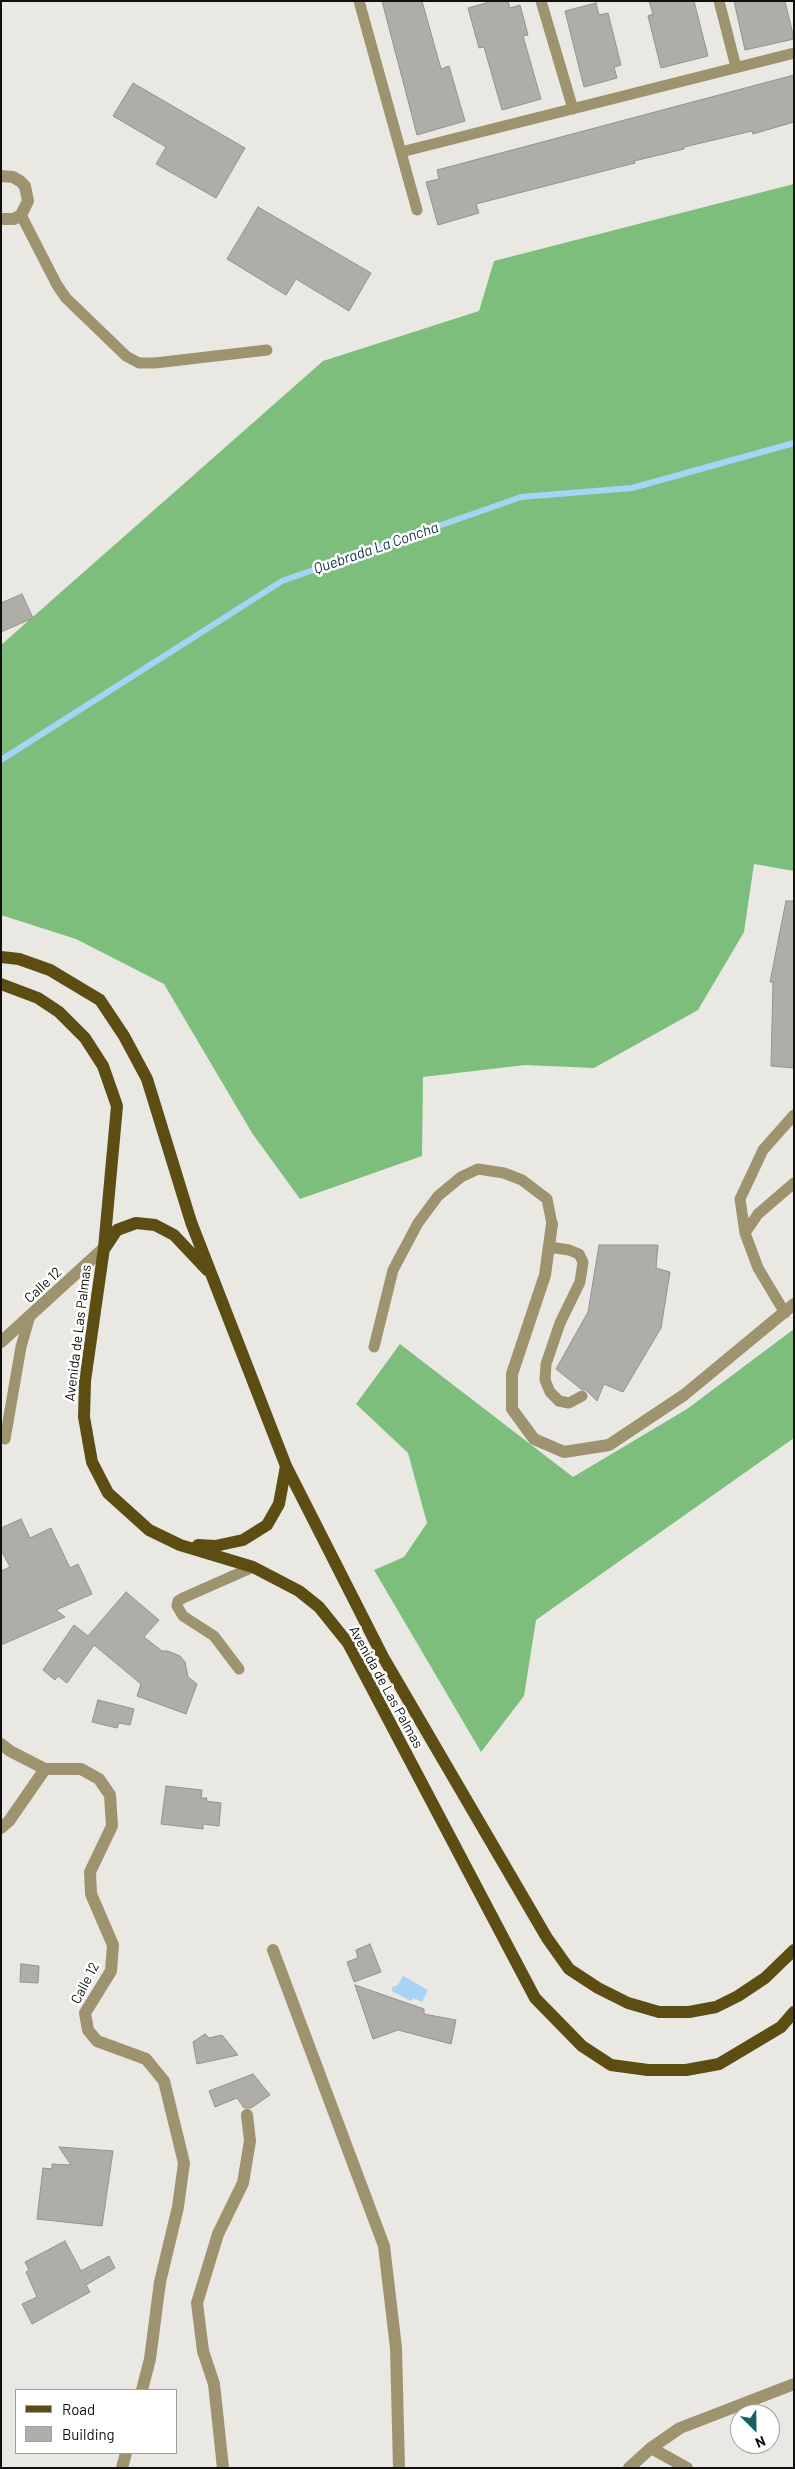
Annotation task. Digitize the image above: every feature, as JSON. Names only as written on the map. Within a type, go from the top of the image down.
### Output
[{"type":"main road","name":"Avenida de Las Palmas","points":[[1,957],[19,959],[50,970],[100,1000],[124,1036],[147,1079],[191,1222],[286,1466],[384,1657],[547,1938],[569,1969],[598,1988],[628,2003],[659,2012],[689,2012],[716,2007],[738,1996],[765,1978],[794,1950]]},
{"type":"main road","name":"Avenida de Las Palmas","points":[[1,984],[38,998],[59,1012],[85,1038],[103,1066],[117,1106],[104,1248],[85,1381],[84,1417],[86,1439],[92,1462],[108,1493],[149,1530],[180,1545],[253,1567],[299,1592],[319,1607],[348,1643],[536,1998],[582,2046],[611,2065],[648,2070],[686,2070],[720,2064],[781,2027],[794,2012]]},
{"type":"main road","points":[[104,1248],[117,1230],[136,1223],[155,1225],[174,1236],[210,1274]]},
{"type":"main road","points":[[180,1545],[216,1546],[243,1540],[268,1525],[279,1504],[286,1466]]},
{"type":"street","points":[[1,176],[13,177],[25,186],[28,201],[20,215],[14,219],[1,219]]},
{"type":"street","points":[[552,1224],[545,1275],[512,1374],[512,1409],[534,1439],[564,1452],[609,1445],[684,1395],[789,1308]]},
{"type":"street","name":"Calle 12","points":[[1,1342],[29,1319],[104,1248]]},
{"type":"street","name":"Calle 12","points":[[1,1744],[10,1751],[45,1769],[80,1769],[99,1779],[110,1795],[112,1826],[90,1872],[91,1894],[113,1945],[111,1971],[85,2013],[88,2030],[98,2041],[146,2059],[164,2081],[184,2163],[178,2207],[160,2282],[150,2359],[142,2389]]},
{"type":"street","points":[[1,1828],[9,1821],[45,1769]]},
{"type":"street","points":[[273,1950],[331,2109],[384,2246],[396,2348],[399,2468]]},
{"type":"street","points":[[224,2468],[214,2384],[203,2351],[197,2303],[218,2234],[243,2184],[250,2141],[247,2115]]},
{"type":"street","points":[[629,2468],[651,2448],[680,2428],[794,2384]]},
{"type":"street","points":[[651,2448],[687,2468]]},
{"type":"street","points":[[122,2468],[126,2454]]},
{"type":"lane","points":[[359,1],[417,210]]},
{"type":"lane","points":[[541,1],[573,109]]},
{"type":"lane","points":[[719,1],[736,67]]},
{"type":"lane","points":[[401,152],[794,53]]},
{"type":"lane","points":[[20,215],[57,285],[66,298],[126,356],[139,363],[155,363],[267,350]]},
{"type":"lane","points":[[789,1308],[758,1268],[744,1233],[740,1199],[763,1150],[794,1115]]},
{"type":"lane","points":[[374,1347],[393,1270],[423,1216],[438,1196],[461,1178],[478,1170],[504,1173],[522,1180],[548,1199],[552,1224]]},
{"type":"lane","points":[[744,1233],[758,1214],[794,1183]]},
{"type":"lane","points":[[549,1247],[569,1250],[579,1254],[583,1262],[580,1282],[560,1323],[546,1364],[545,1380],[550,1392],[559,1401],[569,1403],[582,1396]]},
{"type":"lane","points":[[5,1439],[21,1347],[29,1319]]},
{"type":"lane","points":[[239,1669],[214,1636],[183,1616],[178,1606],[178,1601],[253,1567]]},
{"type":"green space","points":[[794,184],[794,871],[754,864],[744,932],[698,1010],[594,1068],[525,1065],[423,1077],[422,1156],[300,1199],[252,1133],[164,984],[76,939],[1,915],[1,645],[323,361],[479,311],[494,261]]},
{"type":"green space","points":[[794,1329],[794,1438],[536,1620],[524,1696],[481,1752],[374,1570],[404,1557],[427,1523],[408,1453],[356,1404],[400,1344],[573,1477],[687,1409]]},
{"type":"water","points":[[403,1976],[428,1990],[422,2002],[413,1998],[411,2001],[392,1991],[392,1987],[398,1985]]},
{"type":"building","points":[[382,1],[422,1],[441,69],[449,66],[465,121],[417,135]]},
{"type":"building","points":[[493,1],[508,1],[510,8],[520,5],[528,35],[523,36],[541,99],[502,110],[484,47],[479,48],[468,8]]},
{"type":"building","points":[[649,1],[694,1],[708,56],[661,68],[648,16],[653,14]]},
{"type":"building","points":[[734,1],[785,1],[794,39],[745,50]]},
{"type":"building","points":[[596,3],[599,15],[608,13],[621,65],[614,67],[617,78],[584,87],[565,11]]},
{"type":"building","points":[[794,75],[794,122],[753,134],[752,131],[684,147],[684,149],[634,161],[635,163],[476,204],[479,213],[438,225],[426,182],[439,179],[437,170]]},
{"type":"building","points":[[133,83],[245,148],[216,198],[156,164],[166,147],[113,116]]},
{"type":"building","points":[[258,207],[371,273],[349,311],[296,279],[286,295],[227,259]]},
{"type":"building","points":[[22,594],[33,618],[1,632],[1,603]]},
{"type":"building","points":[[786,901],[794,901],[794,1068],[771,1066],[773,982],[770,982]]},
{"type":"building","points":[[599,1245],[658,1245],[656,1268],[670,1272],[661,1328],[623,1392],[604,1384],[597,1401],[586,1390],[581,1389],[556,1369],[588,1312]]},
{"type":"building","points":[[21,1519],[30,1538],[51,1528],[70,1568],[78,1564],[92,1594],[56,1610],[65,1617],[1,1645],[1,1571],[10,1567],[1,1550],[1,1528]]},
{"type":"building","points":[[126,1592],[159,1620],[144,1637],[162,1651],[168,1651],[180,1656],[185,1662],[188,1677],[197,1684],[186,1714],[137,1696],[141,1684],[94,1645],[67,1683],[58,1676],[55,1680],[43,1670],[74,1625],[88,1636]]},
{"type":"building","points":[[98,1700],[134,1709],[130,1725],[119,1723],[117,1728],[92,1722]]},
{"type":"building","points":[[166,1786],[202,1790],[201,1798],[207,1798],[206,1801],[221,1803],[219,1826],[203,1824],[203,1829],[161,1824]]},
{"type":"building","points":[[370,1944],[381,1972],[354,1982],[347,1962],[358,1958],[356,1950]]},
{"type":"building","points":[[21,1964],[39,1966],[38,1983],[20,1982]]},
{"type":"building","points":[[355,1985],[424,2009],[424,2014],[456,2020],[451,2044],[398,2030],[373,2039]]},
{"type":"building","points":[[205,2034],[209,2038],[222,2035],[238,2055],[197,2064],[193,2042]]},
{"type":"building","points":[[253,2074],[270,2095],[251,2108],[244,2108],[237,2098],[215,2107],[209,2091]]},
{"type":"building","points":[[59,2147],[113,2151],[102,2226],[37,2219],[43,2168],[52,2169],[52,2164],[71,2165]]},
{"type":"building","points":[[65,2241],[81,2271],[109,2256],[115,2268],[86,2285],[90,2292],[32,2324],[22,2304],[37,2297],[26,2272],[29,2270],[25,2262]]},
{"type":"waterway","name":"Quebrada La Concha","points":[[1,760],[282,581],[521,497],[632,488],[794,443]]}]
